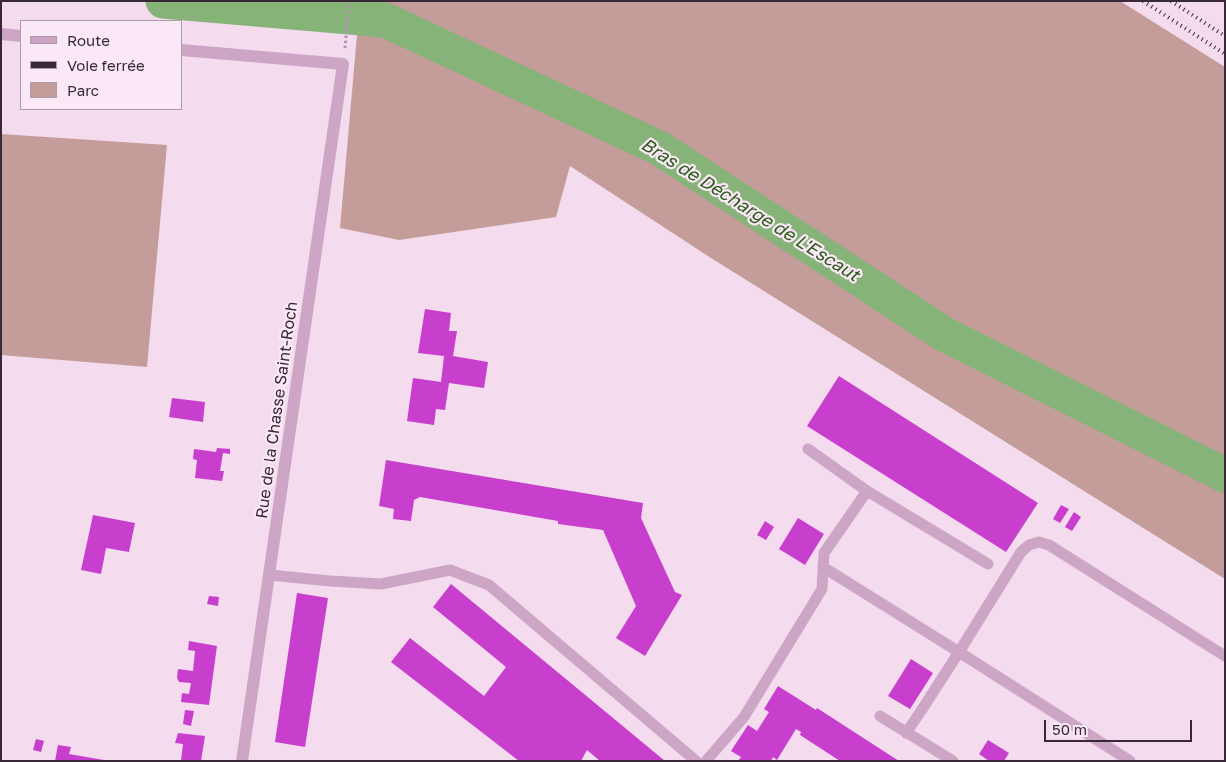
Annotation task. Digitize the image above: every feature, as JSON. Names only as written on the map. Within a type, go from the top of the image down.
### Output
[{"type":"street","points":[[1,34],[20,36]]},
{"type":"street","points":[[182,50],[343,64]]},
{"type":"street","name":"Rue de la Chasse Saint-Roch","points":[[242,761],[343,64]]},
{"type":"lane","points":[[808,449],[867,491],[988,564]]},
{"type":"lane","points":[[706,761],[744,717],[822,590],[824,553],[867,491]]},
{"type":"lane","points":[[906,733],[1021,552],[1029,545],[1039,542],[1049,545],[1225,656]]},
{"type":"lane","points":[[823,567],[1130,761]]},
{"type":"lane","points":[[270,575],[381,584],[450,570],[489,585],[696,761]]},
{"type":"lane","points":[[880,716],[952,761]]},
{"type":"path","points":[[343,64],[349,1]]},
{"type":"green space","points":[[360,1],[1120,1],[1225,67],[1225,579],[711,258],[570,166],[556,217],[399,240],[340,228]]},
{"type":"green space","points":[[1,134],[167,145],[147,367],[1,355]]},
{"type":"building","points":[[425,309],[451,313],[449,331],[457,331],[453,356],[488,362],[484,388],[449,383],[445,410],[436,409],[434,425],[407,421],[413,378],[441,382],[444,356],[418,353]]},
{"type":"building","points":[[839,376],[1038,503],[1006,552],[807,426]]},
{"type":"building","points":[[172,398],[205,402],[203,422],[169,417]]},
{"type":"building","points":[[217,448],[230,449],[230,454],[223,453],[220,471],[224,471],[222,481],[195,478],[197,460],[193,459],[194,449],[216,452]]},
{"type":"building","points":[[386,460],[643,503],[641,518],[675,592],[682,595],[645,656],[616,638],[636,606],[603,530],[558,524],[558,521],[420,497],[414,500],[411,521],[393,519],[394,509],[379,506]]},
{"type":"building","points":[[1061,505],[1069,509],[1060,523],[1053,519]]},
{"type":"building","points":[[1074,512],[1081,517],[1072,531],[1065,527]]},
{"type":"building","points":[[93,515],[135,523],[129,552],[106,548],[101,574],[81,570]]},
{"type":"building","points":[[798,518],[824,534],[805,565],[779,549]]},
{"type":"building","points":[[765,521],[774,527],[766,540],[757,535]]},
{"type":"building","points":[[451,584],[665,761],[600,761],[587,750],[581,761],[519,761],[391,662],[410,638],[484,696],[506,667],[433,607]]},
{"type":"building","points":[[297,593],[328,598],[305,747],[275,742]]},
{"type":"building","points":[[209,596],[219,597],[218,606],[207,604]]},
{"type":"building","points":[[189,641],[217,646],[209,705],[181,702],[182,693],[189,694],[191,683],[179,682],[177,678],[178,669],[193,671],[195,651],[188,650]]},
{"type":"building","points":[[911,659],[933,673],[910,709],[888,696]]},
{"type":"building","points":[[778,686],[816,710],[817,708],[899,761],[840,761],[800,735],[801,732],[796,729],[777,760],[773,757],[771,761],[738,761],[741,757],[731,751],[748,725],[757,731],[769,712],[764,709]]},
{"type":"building","points":[[185,710],[194,711],[191,726],[183,724]]},
{"type":"building","points":[[178,733],[205,736],[201,761],[181,761],[183,744],[175,743]]},
{"type":"building","points":[[36,739],[44,741],[41,752],[33,750]]},
{"type":"building","points":[[988,740],[1009,753],[1004,761],[989,761],[979,754]]},
{"type":"building","points":[[58,745],[71,747],[69,754],[104,760],[55,761]]},
{"type":"waterway","name":"Bras de Décharge de L'Escaut","points":[[163,1],[385,20],[659,148],[944,334],[1225,475]]},
{"type":"railway","points":[[1143,1],[1225,54]]},
{"type":"railway","points":[[1171,1],[1225,36]]}]
